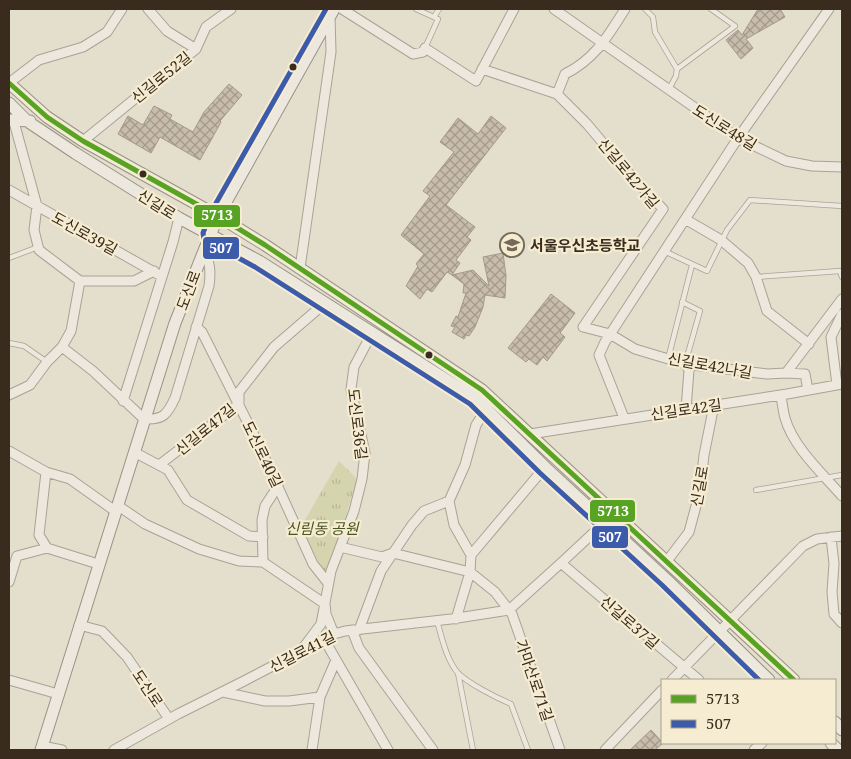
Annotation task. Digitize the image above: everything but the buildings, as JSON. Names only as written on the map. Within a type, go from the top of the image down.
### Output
[{"type":"main road","name":"도신로","points":[[42,748],[98,564],[175,323],[204,249],[218,216],[332,13]]},
{"type":"main road","name":"신길로","points":[[9,83],[47,117],[83,141],[218,216],[300,268],[482,390],[793,679]]},
{"type":"main road","name":"신길로","points":[[9,102],[27,121],[179,218],[259,261],[464,390],[487,408],[545,467],[719,631],[767,679]]},
{"type":"main road","points":[[12,121],[27,121],[47,117]]},
{"type":"street","points":[[9,83],[39,60],[83,47],[107,32],[122,9]]},
{"type":"street","points":[[148,9],[167,31],[196,49]]},
{"type":"street","name":"신길로52길","points":[[83,141],[196,49],[206,27],[231,9]]},
{"type":"street","points":[[342,9],[413,54],[423,52],[425,48],[476,81],[514,9]]},
{"type":"street","points":[[558,94],[565,74],[579,67],[604,44],[625,9]]},
{"type":"street","points":[[624,418],[599,355],[610,334],[738,138],[829,9]]},
{"type":"street","name":"도신로48길","points":[[560,10],[604,44],[738,138],[786,161],[812,166],[842,167]]},
{"type":"street","points":[[300,268],[331,52],[332,13]]},
{"type":"street","name":"신길로42가길","points":[[482,69],[558,94],[662,209],[583,327],[610,334]]},
{"type":"street","points":[[12,121],[37,206],[34,230],[39,250],[80,281],[134,281],[158,274]]},
{"type":"street","name":"도신로39길","points":[[9,190],[158,274]]},
{"type":"street","points":[[123,401],[158,274],[173,242],[179,218]]},
{"type":"street","points":[[685,219],[721,240],[748,263],[756,277],[767,310],[808,344]]},
{"type":"street","points":[[62,347],[93,371],[144,420],[160,419],[166,415],[173,403],[181,379],[209,286],[211,272],[209,260],[204,249]]},
{"type":"street","points":[[9,395],[30,385],[47,362],[62,347],[71,330],[80,281]]},
{"type":"street","points":[[786,373],[842,299]]},
{"type":"street","name":"신길로47길","points":[[160,465],[239,404],[240,392],[274,347],[326,303]]},
{"type":"street","points":[[840,384],[832,337],[842,314]]},
{"type":"street","points":[[827,319],[836,326]]},
{"type":"street","name":"도신로40길","points":[[196,327],[202,332],[239,404],[313,564],[328,583]]},
{"type":"street","name":"도신로36길","points":[[302,650],[321,624],[334,561],[354,511],[362,480],[364,453],[351,389],[354,367],[372,333]]},
{"type":"street","name":"신길로42나길","points":[[610,334],[635,349],[685,364],[766,374],[805,374],[808,390]]},
{"type":"street","points":[[685,364],[689,370],[686,409]]},
{"type":"street","name":"신길로42길","points":[[530,434],[840,384]]},
{"type":"street","points":[[781,395],[785,418],[789,428],[810,460],[842,496]]},
{"type":"street","name":"신길로","points":[[667,560],[689,532],[700,490],[704,454],[714,405]]},
{"type":"street","points":[[456,619],[470,572],[471,555],[454,525],[448,501],[465,465],[476,425],[487,408]]},
{"type":"street","points":[[9,451],[46,472],[70,480],[145,524],[199,549],[239,561],[263,562],[325,604]]},
{"type":"street","points":[[134,452],[168,470],[187,500],[250,536],[263,537]]},
{"type":"street","points":[[471,555],[545,467]]},
{"type":"street","points":[[46,472],[38,535],[47,548]]},
{"type":"street","points":[[263,562],[262,520],[265,506],[278,486]]},
{"type":"street","points":[[434,750],[359,648],[355,630],[382,571],[412,525],[424,511],[448,501]]},
{"type":"street","points":[[340,547],[382,557],[393,553],[470,572],[495,592],[509,610],[561,564],[604,522]]},
{"type":"street","points":[[673,679],[803,546],[817,540],[842,536]]},
{"type":"street","points":[[831,537],[834,564],[832,592],[834,614],[842,623]]},
{"type":"street","points":[[9,582],[13,554],[47,548],[98,564]]},
{"type":"street","name":"신길로37길","points":[[561,564],[698,679]]},
{"type":"street","name":"도신로36길","points":[[325,604],[326,614],[334,634]]},
{"type":"street","name":"신길로41길","points":[[114,750],[169,719],[334,634],[456,619],[509,610]]},
{"type":"street","name":"가마산로71길","points":[[509,610],[560,750]]},
{"type":"street","name":"도신로","points":[[79,625],[102,631],[127,657],[169,719]]},
{"type":"street","points":[[324,639],[388,750]]},
{"type":"street","points":[[312,750],[320,697],[336,660]]},
{"type":"street","points":[[9,680],[58,694]]},
{"type":"street","points":[[605,750],[661,691]]},
{"type":"street","points":[[223,692],[266,701],[289,701],[320,697]]},
{"type":"street","points":[[42,748],[62,750]]},
{"type":"lane","points":[[416,9],[438,19],[425,48]]},
{"type":"lane","points":[[434,17],[439,9]]},
{"type":"lane","points":[[645,9],[653,17],[655,32],[677,69],[676,76],[669,90]]},
{"type":"lane","points":[[677,69],[735,26],[711,9]]},
{"type":"lane","points":[[664,251],[706,271],[727,230],[750,200],[842,206]]},
{"type":"lane","points":[[9,258],[38,246]]},
{"type":"lane","points":[[668,358],[692,265]]},
{"type":"lane","points":[[756,277],[840,271],[842,277]]},
{"type":"lane","points":[[682,302],[700,311],[685,364]]},
{"type":"lane","points":[[9,343],[24,346],[47,362]]},
{"type":"lane","points":[[756,490],[842,475]]},
{"type":"lane","points":[[437,621],[445,651],[458,673],[473,750]]},
{"type":"lane","points":[[458,673],[487,692],[511,704],[528,750]]},
{"type":"green space","name":"신림동 공원","points":[[339,461],[357,479],[327,577],[298,523],[305,520]]},
{"type":"transit line","name":"507","points":[[326,9],[211,212],[203,233],[204,239],[255,267],[470,404],[540,473],[662,585],[758,679]]},
{"type":"transit line","name":"5713","points":[[9,83],[47,117],[83,141],[218,216],[265,245],[482,390],[793,679]]},
{"type":"place","name":"서울우신초등학교","points":[[512,245]]}]
